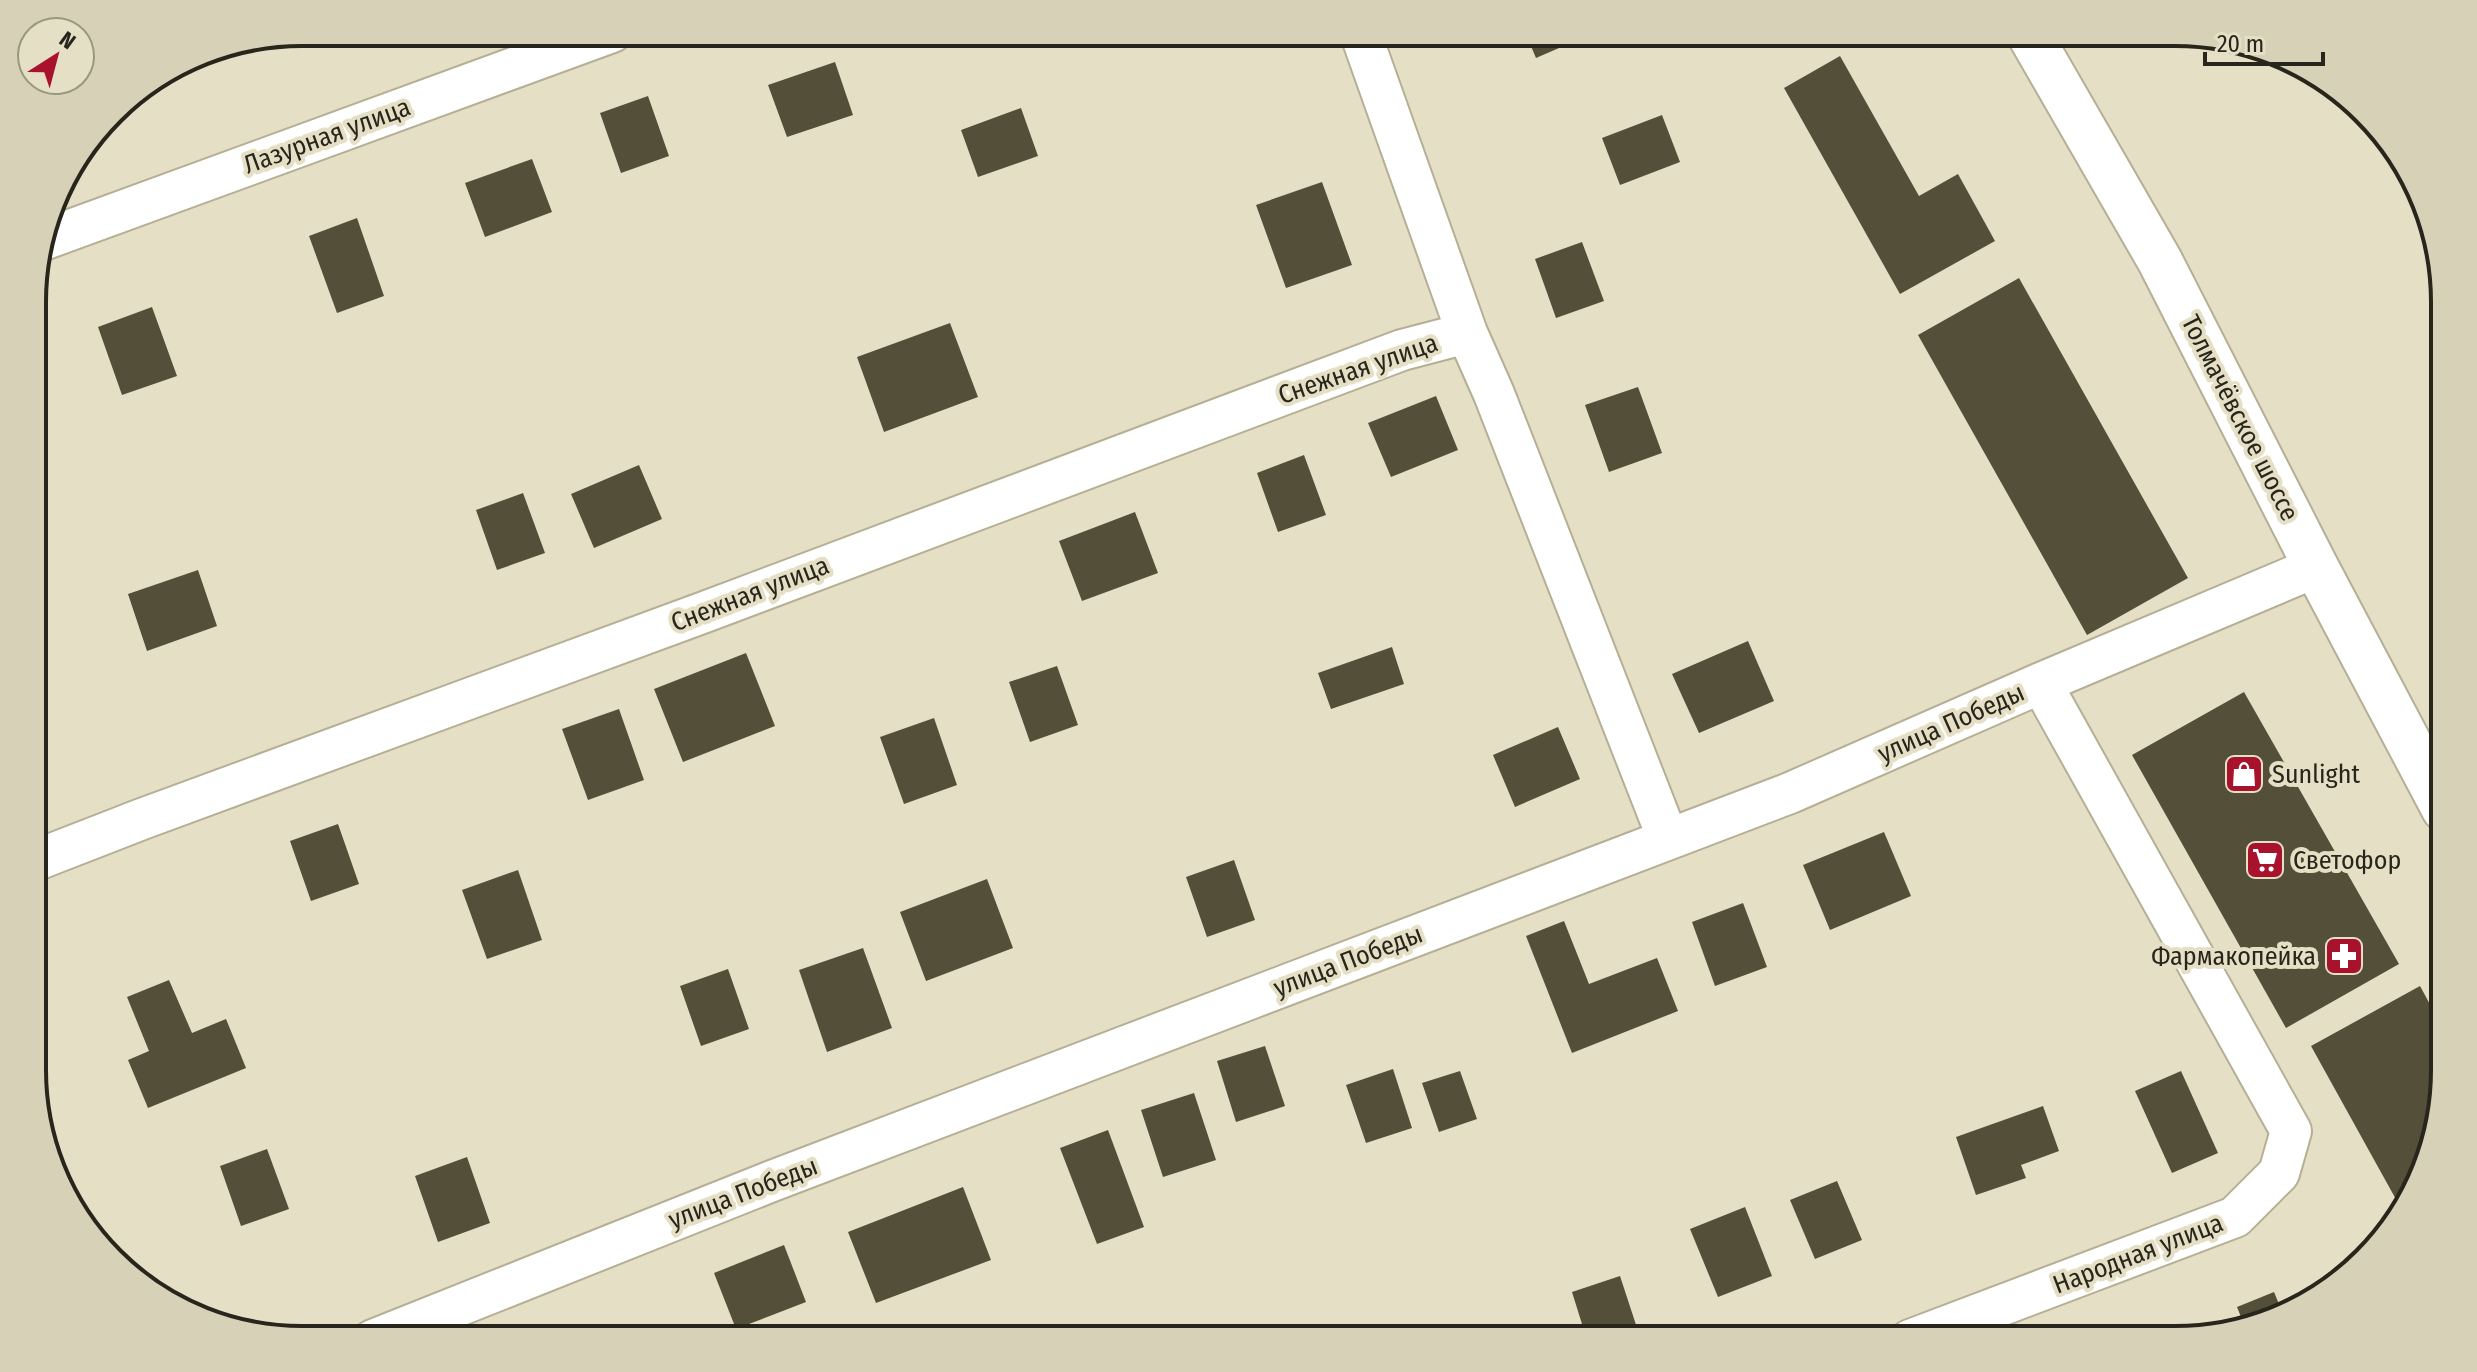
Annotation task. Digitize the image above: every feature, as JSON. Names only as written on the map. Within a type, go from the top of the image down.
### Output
[{"type":"main road","name":"Толмачёвское шоссе","points":[[2036,46],[2160,261],[2430,783]]},
{"type":"street","name":"Лазурная улица","points":[[55,236],[574,46]]},
{"type":"street","points":[[1365,46],[1467,333],[1494,394],[1668,839]]},
{"type":"street","name":"Снежная улица","points":[[46,856],[1402,350],[1467,333]]},
{"type":"street","name":"улица Победы","points":[[408,1326],[772,1181],[1790,793],[2316,567]]},
{"type":"street","name":"Народная улица","points":[[1949,1325],[2235,1217],[2279,1173],[2291,1131],[2041,683]]},
{"type":"building","points":[[1531,46],[1564,46],[1536,58]]},
{"type":"building","points":[[1840,56],[1919,196],[1958,174],[1995,241],[1900,294],[1784,88]]},
{"type":"building","points":[[835,62],[853,115],[787,137],[768,85]]},
{"type":"building","points":[[648,96],[669,156],[621,173],[600,113]]},
{"type":"building","points":[[1021,108],[1038,156],[978,177],[961,130]]},
{"type":"building","points":[[1662,115],[1680,162],[1620,185],[1602,138]]},
{"type":"building","points":[[532,159],[552,212],[485,237],[465,183]]},
{"type":"building","points":[[1322,182],[1352,265],[1286,288],[1256,205]]},
{"type":"building","points":[[357,218],[384,296],[337,313],[309,236]]},
{"type":"building","points":[[1582,242],[1604,301],[1556,318],[1535,259]]},
{"type":"building","points":[[2019,278],[2188,578],[2087,635],[1918,335]]},
{"type":"building","points":[[152,307],[177,376],[122,395],[98,327]]},
{"type":"building","points":[[950,323],[978,397],[884,432],[857,357]]},
{"type":"building","points":[[1638,387],[1662,453],[1609,472],[1585,405]]},
{"type":"building","points":[[1436,396],[1458,450],[1391,477],[1368,423]]},
{"type":"building","points":[[1304,455],[1326,515],[1278,532],[1257,473]]},
{"type":"building","points":[[639,465],[662,519],[594,548],[571,494]]},
{"type":"building","points":[[523,493],[545,553],[497,570],[476,510]]},
{"type":"building","points":[[1135,512],[1158,573],[1082,601],[1059,541]]},
{"type":"building","points":[[198,570],[217,626],[147,651],[128,594]]},
{"type":"building","points":[[1748,641],[1774,701],[1699,733],[1672,674]]},
{"type":"building","points":[[1392,647],[1404,684],[1331,709],[1318,673]]},
{"type":"building","points":[[746,653],[775,726],[683,762],[654,689]]},
{"type":"building","points":[[1057,666],[1078,725],[1030,742],[1009,682]]},
{"type":"building","name":"Светофор","points":[[2244,692],[2399,964],[2286,1028],[2132,755]]},
{"type":"building","points":[[619,709],[644,780],[588,800],[562,729]]},
{"type":"building","points":[[934,718],[957,785],[904,804],[880,737]]},
{"type":"building","points":[[1558,727],[1580,779],[1515,807],[1493,755]]},
{"type":"building","points":[[338,824],[359,884],[311,901],[290,841]]},
{"type":"building","points":[[1884,832],[1911,896],[1830,930],[1803,865]]},
{"type":"building","points":[[1234,860],[1255,920],[1207,937],[1186,877]]},
{"type":"building","points":[[518,870],[542,940],[487,959],[462,890]]},
{"type":"building","points":[[987,879],[1013,948],[926,981],[900,912]]},
{"type":"building","points":[[1743,903],[1767,967],[1715,986],[1692,922]]},
{"type":"building","points":[[1564,921],[1589,984],[1657,958],[1678,1011],[1572,1053],[1526,936]]},
{"type":"building","points":[[863,948],[892,1028],[827,1052],[799,970]]},
{"type":"building","points":[[728,969],[749,1029],[701,1046],[680,986]]},
{"type":"building","points":[[169,980],[192,1033],[226,1019],[246,1068],[148,1108],[128,1060],[149,1051],[127,997]]},
{"type":"building","points":[[2420,986],[2430,1004],[2430,1087],[2426,1120],[2417,1152],[2396,1199],[2311,1046]]},
{"type":"building","points":[[1265,1046],[1285,1106],[1236,1122],[1217,1061]]},
{"type":"building","points":[[1393,1069],[1412,1128],[1366,1143],[1346,1085]]},
{"type":"building","points":[[1460,1071],[1477,1119],[1439,1132],[1422,1083]]},
{"type":"building","points":[[2181,1071],[2218,1153],[2172,1173],[2135,1091]]},
{"type":"building","points":[[1194,1093],[1216,1160],[1163,1177],[1141,1110]]},
{"type":"building","points":[[2043,1106],[2059,1151],[2021,1165],[2026,1178],[1976,1195],[1956,1137]]},
{"type":"building","points":[[1108,1130],[1144,1227],[1097,1244],[1060,1148]]},
{"type":"building","points":[[267,1149],[289,1209],[241,1226],[220,1166]]},
{"type":"building","points":[[467,1157],[490,1223],[438,1242],[415,1176]]},
{"type":"building","points":[[1837,1181],[1862,1240],[1815,1259],[1790,1200]]},
{"type":"building","points":[[963,1187],[991,1260],[876,1303],[848,1232]]},
{"type":"building","points":[[1745,1207],[1772,1276],[1718,1297],[1690,1229]]},
{"type":"building","points":[[784,1245],[806,1302],[744,1326],[735,1326],[714,1273]]},
{"type":"building","points":[[1620,1276],[1636,1325],[1582,1325],[1572,1292]]},
{"type":"building","points":[[2274,1292],[2279,1304],[2241,1317],[2237,1307]]},
{"type":"place","name":"Sunlight","points":[[2244,774]]},
{"type":"place","name":"Светофор","points":[[2265,860]]},
{"type":"place","name":"Фармакопейка","points":[[2344,956]]}]
